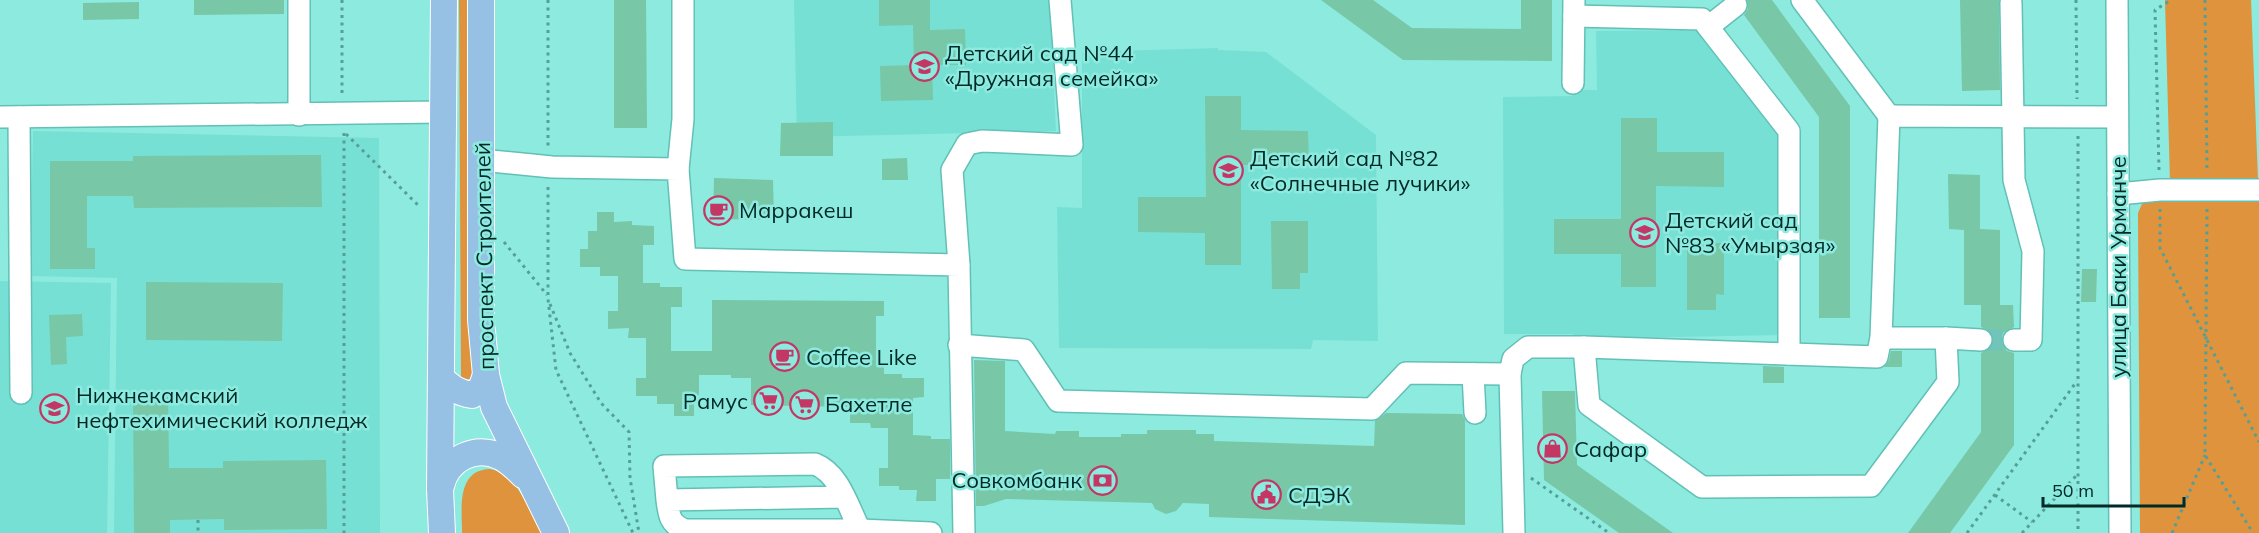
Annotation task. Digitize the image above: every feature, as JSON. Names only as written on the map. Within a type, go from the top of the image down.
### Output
[{"type":"main road","name":"проспект Строителей","points":[[442,533],[440,489],[444,0]]},
{"type":"main road","name":"проспект Строителей","points":[[481,0],[481,320],[486,375],[499,417],[556,533]]},
{"type":"main road","points":[[441,378],[450,387],[462,393],[472,394],[481,389],[486,375]]},
{"type":"main road","points":[[440,489],[444,475],[454,462],[468,454],[484,452],[500,456],[534,486]]},
{"type":"street","points":[[299,0],[299,115]]},
{"type":"street","points":[[683,0],[683,119],[678,169],[685,259],[959,265]]},
{"type":"street","points":[[964,533],[959,265],[952,170],[967,144],[982,141],[1072,145],[1060,0]]},
{"type":"street","points":[[1514,533],[1510,374],[1513,359],[1528,347],[1877,357],[1881,338],[1888,116],[1802,0]]},
{"type":"street","name":"улица Баки Урманче","points":[[2117,0],[2120,533]]},
{"type":"street","points":[[2011,3],[2014,180],[2033,251],[2031,340],[2014,340]]},
{"type":"street","points":[[1708,27],[1736,5]]},
{"type":"street","points":[[1573,83],[1574,8],[1702,19],[1789,131],[1789,354]]},
{"type":"street","points":[[21,393],[9,117],[299,115],[343,123],[443,112]]},
{"type":"street","points":[[1888,116],[2117,117]]},
{"type":"street","points":[[481,160],[548,166],[678,169]]},
{"type":"street","points":[[2118,194],[2160,190],[2259,190]]},
{"type":"street","points":[[1881,338],[1981,340]]},
{"type":"street","points":[[1584,347],[1589,405],[1702,487],[1870,486],[1948,382],[1946,338]]},
{"type":"street","points":[[959,345],[1024,350],[1058,401],[1372,409],[1407,373],[1510,374]]},
{"type":"street","points":[[1473,374],[1475,413]]},
{"type":"street","points":[[861,530],[836,480],[826,468],[815,464],[664,466],[669,518],[676,527],[685,530],[861,530],[931,533]]},
{"type":"street","points":[[667,500],[844,497]]},
{"type":"path","points":[[342,0],[344,533]]},
{"type":"path","points":[[548,0],[548,299],[556,370],[633,533]]},
{"type":"path","points":[[2076,0],[2078,533]]},
{"type":"path","points":[[2171,0],[2155,10],[2160,248],[2259,442]]},
{"type":"path","points":[[2172,533],[2205,455],[2207,190],[2205,0]]},
{"type":"path","points":[[343,123],[442,229]]},
{"type":"path","points":[[480,231],[498,235],[545,291],[570,353],[602,403],[629,432],[630,478],[639,533]]},
{"type":"path","points":[[1967,533],[2078,380]]},
{"type":"path","points":[[2205,455],[2253,533]]},
{"type":"path","points":[[1513,465],[1609,533]]},
{"type":"path","points":[[2022,533],[2078,474]]},
{"type":"path","points":[[1994,495],[2032,522]]},
{"type":"path","points":[[198,520],[198,533]]},
{"type":"shaded area","points":[[459,0],[468,0],[470,344],[474,373],[471,379],[461,379]]},
{"type":"shaded area","name":"Детский сад №44 «Дружная семейка»","points":[[794,0],[1050,0],[1056,131],[797,137]]},
{"type":"shaded area","points":[[2165,0],[2251,0],[2258,180],[2170,182]]},
{"type":"shaded area","name":"Детский сад №83 «Умырзая»","points":[[1704,30],[1784,133],[1783,335],[1573,339],[1573,334],[1504,334],[1503,97],[1572,96],[1572,90],[1597,90],[1596,31]]},
{"type":"shaded area","name":"Детский сад №82 «Солнечные лучики»","points":[[1218,48],[1218,50],[1266,52],[1376,135],[1378,341],[1313,340],[1311,349],[1059,348],[1057,207],[1082,208],[1082,52]]},
{"type":"shaded area","points":[[33,131],[379,138],[380,533],[114,533],[117,278],[30,276]]},
{"type":"shaded area","points":[[2259,197],[2259,533],[2140,533],[2138,213],[2142,204],[2148,199]]},
{"type":"shaded area","name":"Нижнекамский нефтехимический колледж","points":[[0,281],[111,283],[107,533],[0,533]]},
{"type":"shaded area","points":[[490,469],[508,478],[515,486],[542,533],[462,533],[462,502],[466,483],[479,471]]},
{"type":"building","points":[[194,0],[284,0],[284,14],[194,15]]},
{"type":"building","points":[[614,0],[646,0],[647,128],[614,128]]},
{"type":"building","points":[[879,0],[930,0],[930,30],[965,29],[966,65],[932,65],[933,100],[881,101],[880,66],[914,65],[913,25],[879,26]]},
{"type":"building","points":[[1321,0],[1373,0],[1412,28],[1521,29],[1521,0],[1552,0],[1552,61],[1403,60]]},
{"type":"building","points":[[1747,0],[1772,0],[1850,106],[1850,318],[1819,318],[1819,117],[1744,15],[1748,9]]},
{"type":"building","points":[[1960,0],[1999,0],[2000,90],[1962,91]]},
{"type":"building","points":[[139,2],[139,19],[83,20],[83,3]]},
{"type":"building","points":[[1205,96],[1241,96],[1241,130],[1308,131],[1309,165],[1241,165],[1241,265],[1205,265],[1205,233],[1138,232],[1138,197],[1206,197]]},
{"type":"building","points":[[1621,118],[1657,118],[1657,152],[1724,152],[1724,187],[1656,186],[1656,287],[1621,287],[1621,254],[1554,254],[1554,219],[1621,219]]},
{"type":"building","points":[[833,122],[833,156],[780,156],[781,123]]},
{"type":"building","points":[[321,155],[322,207],[134,208],[133,196],[87,196],[87,248],[95,248],[95,269],[50,269],[50,161],[133,161],[133,156]]},
{"type":"building","points":[[907,158],[908,180],[882,180],[882,159]]},
{"type":"building","points":[[1948,174],[1980,175],[1980,229],[2000,230],[2000,305],[2013,305],[2014,327],[2003,333],[2001,341],[2007,351],[2014,353],[2014,445],[1950,533],[1908,533],[1981,432],[1981,353],[1991,347],[1994,341],[1993,335],[1981,327],[1981,305],[1964,305],[1964,230],[1949,229]]},
{"type":"building","points":[[714,178],[773,180],[774,220],[713,219]]},
{"type":"building","points":[[597,212],[614,212],[614,222],[632,221],[632,225],[654,226],[654,245],[643,245],[643,283],[660,283],[660,287],[682,287],[682,307],[671,307],[671,351],[712,351],[712,300],[884,301],[884,316],[876,316],[876,364],[884,364],[884,374],[902,374],[902,378],[924,378],[924,397],[913,398],[913,435],[931,436],[931,439],[950,439],[950,479],[936,479],[936,501],[916,501],[917,490],[899,490],[899,486],[879,486],[879,468],[888,468],[888,428],[871,428],[870,423],[850,423],[850,407],[751,405],[751,378],[731,378],[731,375],[699,375],[699,395],[694,395],[694,416],[674,416],[674,404],[657,404],[657,396],[636,396],[636,378],[646,378],[646,338],[628,338],[629,328],[608,329],[608,311],[618,311],[618,276],[600,276],[600,267],[580,267],[580,249],[588,249],[588,231],[597,231]]},
{"type":"building","points":[[1271,221],[1308,221],[1308,273],[1300,273],[1300,289],[1272,289]]},
{"type":"building","points":[[1687,243],[1724,243],[1724,295],[1716,294],[1716,310],[1687,310]]},
{"type":"building","points":[[2082,269],[2097,269],[2096,302],[2081,302]]},
{"type":"building","points":[[146,282],[283,283],[282,341],[146,340]]},
{"type":"building","points":[[82,314],[83,336],[66,337],[67,364],[51,365],[49,315]]},
{"type":"building","points":[[1891,351],[1902,351],[1902,367],[1884,367]]},
{"type":"building","points":[[974,360],[1005,361],[1005,431],[1055,434],[1056,431],[1079,431],[1079,437],[1121,437],[1121,434],[1147,434],[1147,430],[1196,430],[1196,434],[1214,434],[1214,441],[1374,446],[1375,421],[1386,413],[1462,414],[1465,420],[1465,525],[1209,517],[1209,504],[1183,503],[1176,511],[1166,514],[1155,509],[1152,503],[1006,499],[984,506],[976,506]]},
{"type":"building","points":[[1763,366],[1784,367],[1784,383],[1763,383]]},
{"type":"building","points":[[1542,391],[1575,391],[1577,465],[1673,533],[1619,533],[1544,480]]},
{"type":"building","points":[[133,397],[168,397],[169,468],[223,468],[223,461],[326,460],[327,529],[224,530],[224,519],[170,520],[170,533],[134,533]]},
{"type":"tunnel","points":[[1981,340],[2014,340]]},
{"type":"place","name":"Детский сад №44 «Дружная семейка»","points":[[924,66]]},
{"type":"place","name":"Детский сад №82 «Солнечные лучики»","points":[[1229,171]]},
{"type":"place","name":"Марракеш","points":[[718,210]]},
{"type":"place","name":"Детский сад №83 «Умырзая»","points":[[1644,233]]},
{"type":"place","name":"Coffee Like","points":[[785,357]]},
{"type":"place","name":"Рамус","points":[[769,401]]},
{"type":"place","name":"Бахетле","points":[[804,404]]},
{"type":"place","name":"Нижнекамский нефтехимический колледж","points":[[55,408]]},
{"type":"place","name":"Сафар","points":[[1553,449]]},
{"type":"place","name":"Совкомбанк","points":[[1103,480]]},
{"type":"place","name":"СДЭК","points":[[1267,495]]}]
